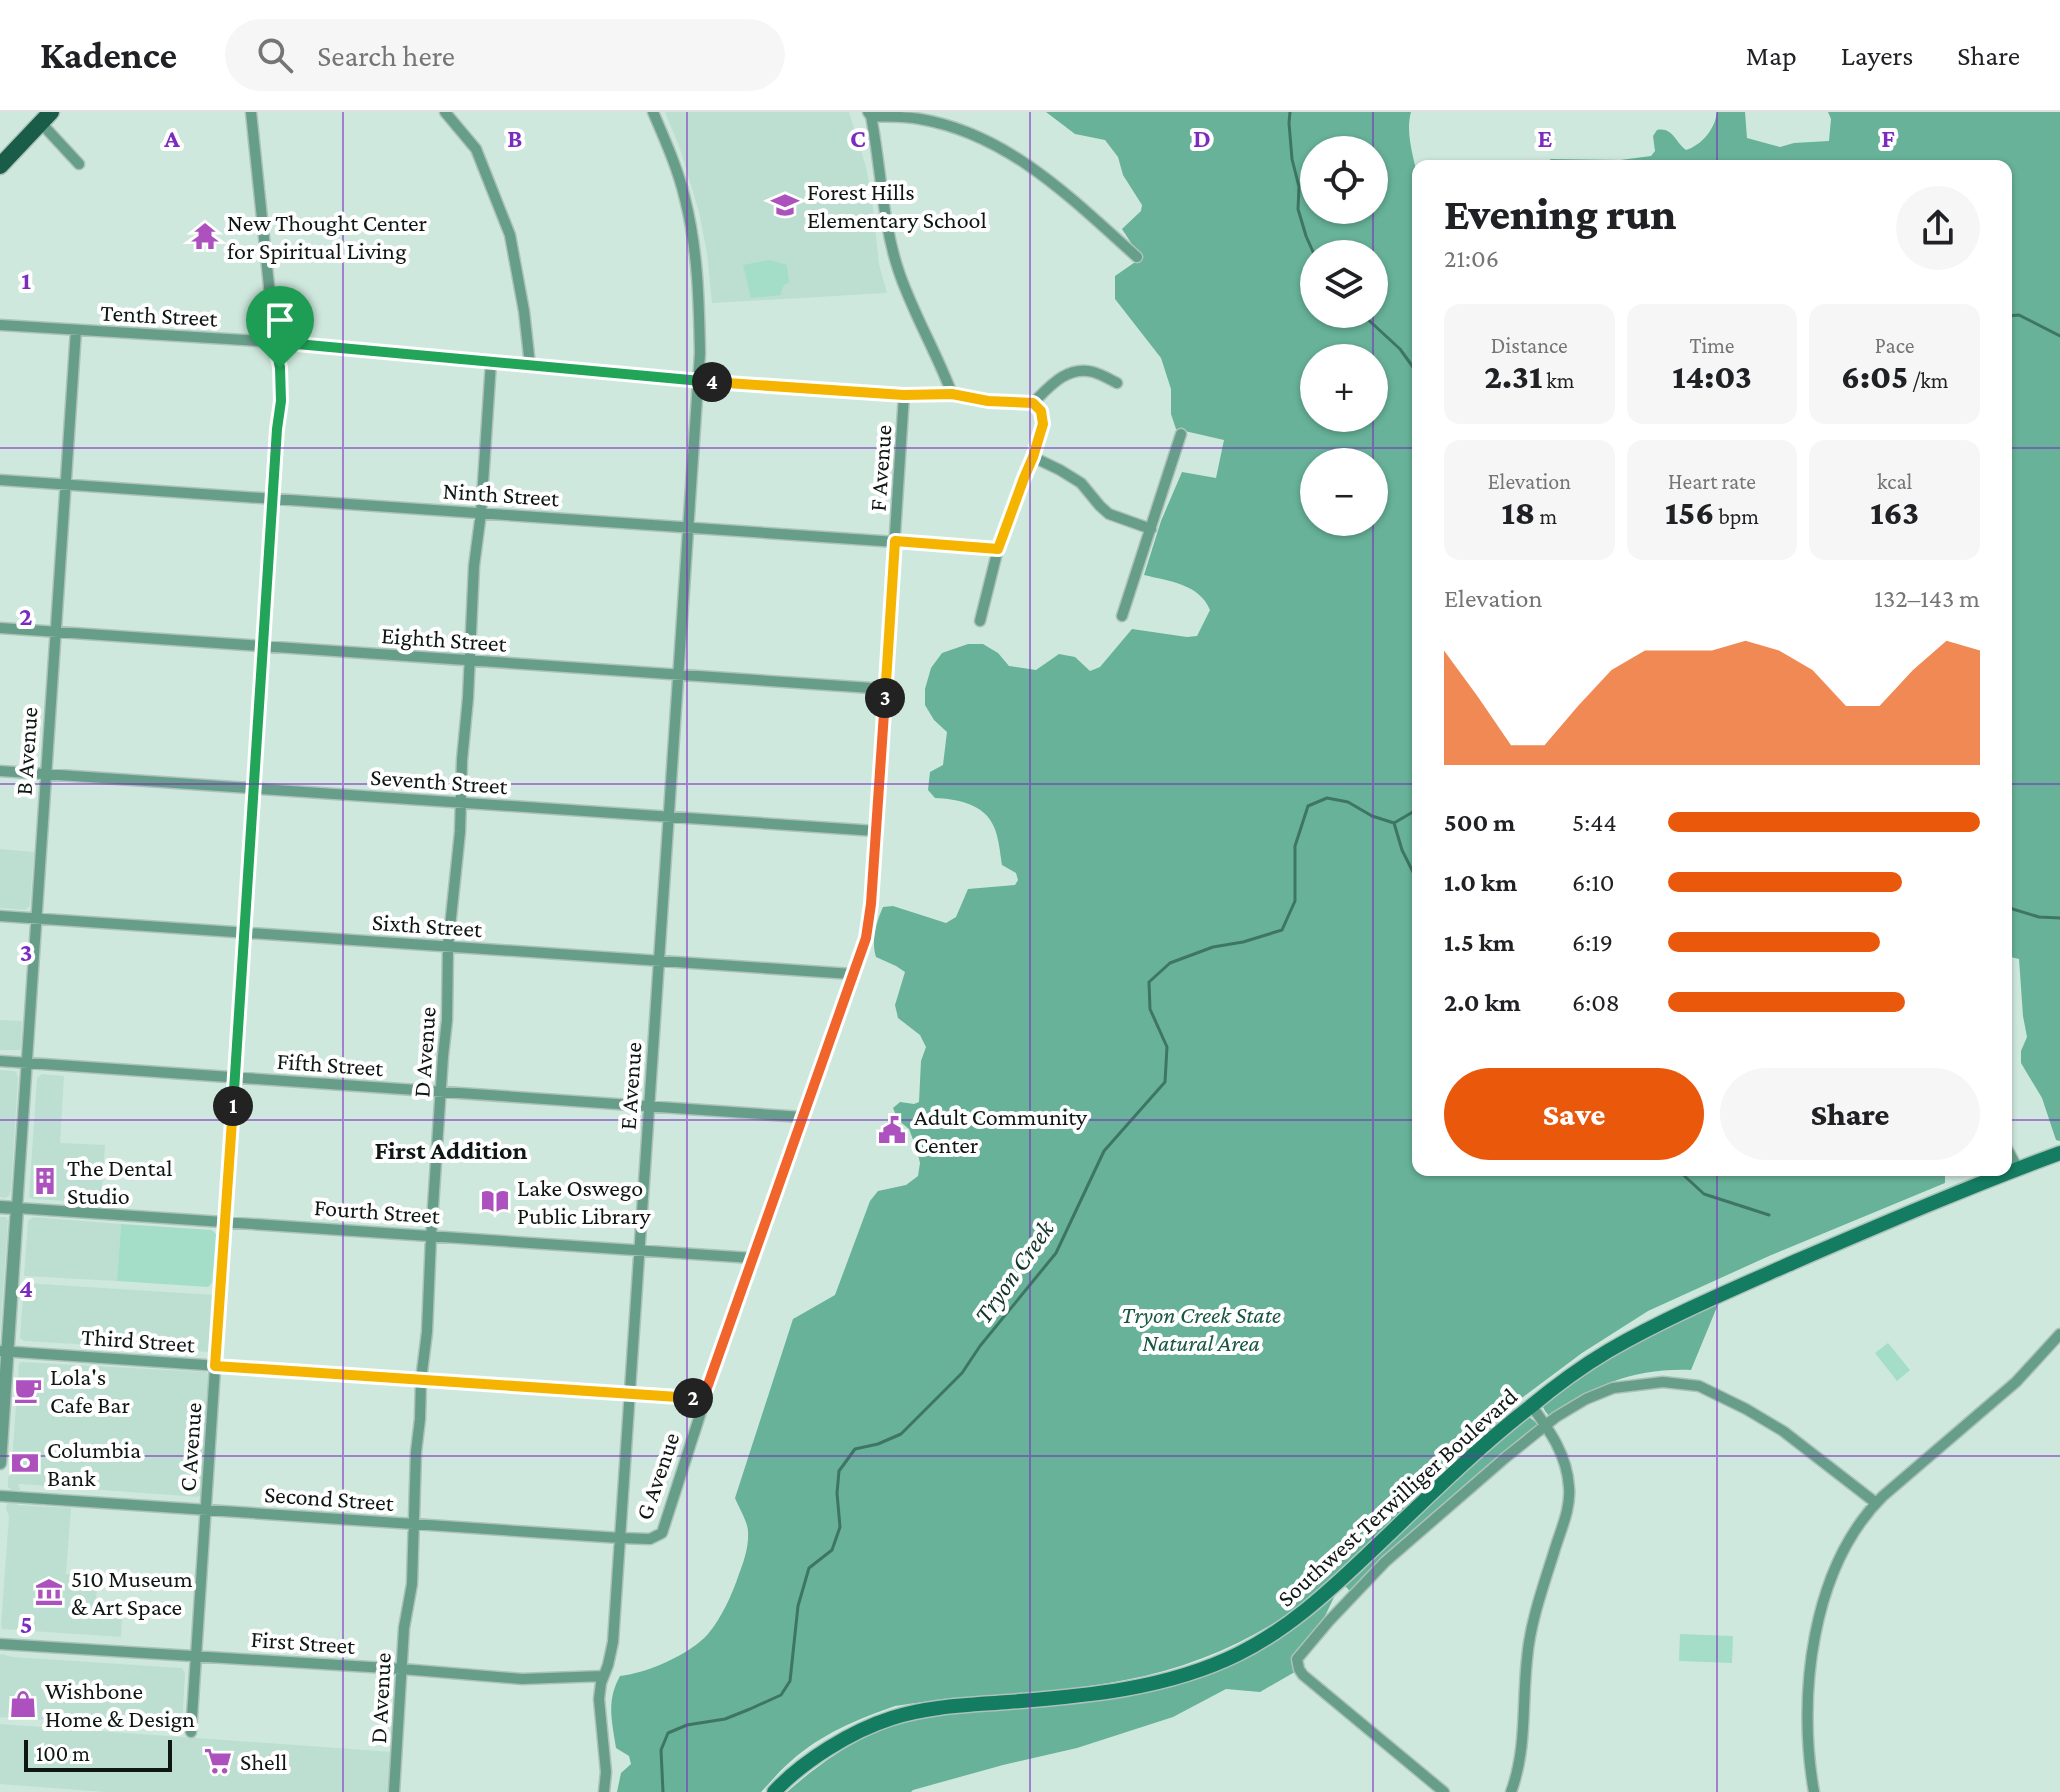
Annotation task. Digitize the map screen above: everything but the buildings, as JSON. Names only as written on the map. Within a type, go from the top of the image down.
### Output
[{"type":"main road","points":[[0,166],[46,117]]},
{"type":"main road","name":"Southwest Terwilliger Boulevard","points":[[2012,1171],[2060,1153]]},
{"type":"main road","name":"Southwest Terwilliger Boulevard","points":[[774,1792],[791,1775],[833,1747],[892,1718],[935,1708],[1132,1688],[1182,1676],[1239,1653],[1315,1603],[1485,1444],[1587,1364],[1651,1328],[1749,1283],[2000,1176]]},
{"type":"street","name":"C Avenue","points":[[191,1732],[281,401],[280,368],[251,112]]},
{"type":"street","points":[[445,112],[476,149],[510,235],[526,323],[530,365]]},
{"type":"street","name":"E Avenue","points":[[604,1792],[606,1772],[599,1699],[613,1642],[700,353],[691,226],[680,183],[653,112]]},
{"type":"street","points":[[952,394],[909,302],[897,268],[890,243],[879,157],[869,114],[917,118],[987,140],[1046,177],[1137,257]]},
{"type":"street","points":[[46,117],[79,164]]},
{"type":"street","name":"Tenth Street","points":[[0,325],[275,342],[698,380],[904,395],[952,394],[988,401],[1033,403]]},
{"type":"street","name":"B Avenue","points":[[0,1463],[4,1351],[17,1208],[76,330]]},
{"type":"street","name":"D Avenue","points":[[394,1792],[404,1628],[412,1584],[421,1380],[427,1332],[447,1020],[448,946],[461,803],[474,566],[481,513],[491,362]]},
{"type":"street","points":[[980,621],[998,549],[1033,457],[1043,418],[1033,403],[1052,384],[1069,373],[1093,371],[1117,383]]},
{"type":"street","name":"F Avenue","points":[[876,831],[904,395]]},
{"type":"street","points":[[1122,616],[1181,434]]},
{"type":"street","points":[[1033,457],[1081,483],[1109,514],[1151,529]]},
{"type":"street","name":"Ninth Street","points":[[0,480],[998,549]]},
{"type":"street","name":"Eighth Street","points":[[0,628],[886,689]]},
{"type":"street","name":"Seventh Street","points":[[0,771],[876,831]]},
{"type":"street","name":"G Avenue","points":[[655,1537],[663,1531],[703,1399],[862,950],[868,927],[876,831]]},
{"type":"street","name":"Sixth Street","points":[[0,916],[852,974]]},
{"type":"street","name":"Fifth Street","points":[[0,1061],[802,1117]]},
{"type":"street","points":[[2012,1158],[2018,1169]]},
{"type":"street","name":"Fourth Street","points":[[0,1207],[752,1258]]},
{"type":"street","points":[[1814,1792],[1808,1722],[1812,1657],[1817,1625],[1843,1550],[1856,1527],[1876,1503],[2024,1375],[2060,1334]]},
{"type":"street","name":"Third Street","points":[[4,1351],[703,1399]]},
{"type":"street","points":[[1444,1792],[1303,1675],[1297,1664],[1299,1656],[1385,1562],[1546,1425],[1578,1404],[1613,1388],[1663,1382],[1699,1386],[1783,1431],[1876,1503]]},
{"type":"street","points":[[1511,1792],[1522,1748],[1529,1637],[1569,1501],[1566,1465],[1557,1443],[1531,1405]]},
{"type":"street","name":"Second Street","points":[[0,1496],[620,1538],[655,1537]]},
{"type":"street","name":"First Street","points":[[0,1644],[522,1679],[603,1676]]},
{"type":"shaded area","name":"Forest Hills Elementary School","points":[[665,112],[849,112],[866,167],[879,264],[887,293],[712,303],[699,212]]},
{"type":"shaded area","points":[[770,260],[787,265],[789,283],[782,289],[781,295],[751,298],[743,265]]},
{"type":"shaded area","points":[[0,849],[34,852],[30,906],[25,910],[0,908]]},
{"type":"shaded area","points":[[0,1020],[22,1021],[19,1050],[0,1050]]},
{"type":"shaded area","points":[[0,1070],[14,1071],[18,1078],[11,1191],[5,1198],[0,1197]]},
{"type":"shaded area","points":[[42,1074],[64,1076],[60,1143],[105,1145],[101,1203],[29,1197],[37,1078]]},
{"type":"shaded area","points":[[0,1217],[6,1217],[8,1221],[0,1338]]},
{"type":"shaded area","points":[[33,1217],[121,1224],[117,1281],[24,1276],[28,1221]]},
{"type":"shaded area","points":[[121,1224],[212,1230],[216,1234],[212,1283],[208,1287],[117,1281]]},
{"type":"shaded area","points":[[24,1283],[215,1295],[212,1350],[24,1341],[20,1338]]},
{"type":"shaded area","points":[[1888,1343],[1910,1370],[1897,1381],[1875,1353]]},
{"type":"shaded area","points":[[19,1363],[206,1372],[210,1376],[201,1495],[20,1484],[21,1490],[11,1490],[8,1477],[11,1475]]},
{"type":"shaded area","points":[[11,1501],[18,1505],[71,1508],[66,1574],[98,1576],[95,1614],[122,1616],[121,1637],[2,1629],[9,1516],[6,1509]]},
{"type":"shaded area","points":[[1680,1634],[1733,1636],[1732,1663],[1679,1661]]},
{"type":"shaded area","points":[[2,1654],[182,1668],[185,1673],[182,1726],[177,1729],[0,1717]]},
{"type":"shaded area","points":[[0,1724],[393,1752],[390,1792],[105,1792],[0,1784]]},
{"type":"green space","name":"Tryon Creek State Natural Area","points":[[1046,112],[1411,112],[1410,137],[1414,160],[1412,1176],[1945,1176],[1945,1183],[1769,1256],[1648,1311],[1582,1353],[1523,1397],[1312,1597],[1269,1626],[1224,1649],[1176,1667],[1097,1685],[895,1706],[827,1735],[803,1751],[761,1792],[617,1792],[621,1773],[631,1764],[629,1756],[616,1748],[611,1711],[620,1676],[655,1667],[700,1642],[726,1606],[743,1564],[748,1532],[735,1498],[793,1319],[835,1295],[870,1201],[878,1191],[906,1185],[918,1176],[920,1163],[917,1150],[909,1129],[898,1120],[893,1108],[900,1102],[919,1102],[921,1061],[926,1047],[920,1035],[898,1018],[895,1005],[905,972],[876,957],[875,932],[883,907],[893,906],[946,923],[956,917],[968,889],[1015,885],[1018,880],[1016,873],[1002,865],[996,831],[984,813],[961,802],[935,798],[928,790],[930,772],[943,765],[947,732],[934,720],[925,705],[925,689],[931,668],[942,653],[968,644],[983,644],[998,653],[1009,666],[1036,670],[1059,654],[1075,657],[1090,671],[1100,667],[1132,629],[1197,636],[1210,610],[1199,594],[1191,589],[1144,575],[1161,521],[1182,472],[1216,478],[1224,440],[1176,429],[1171,414],[1171,389],[1161,358],[1115,299],[1115,276],[1141,258],[1122,229],[1141,211],[1142,205],[1123,175],[1118,157],[1105,140],[1075,134]]},
{"type":"green space","points":[[1717,112],[1745,112],[1747,138],[1780,147],[1829,141],[1831,119],[1828,112],[2060,112],[2060,1141],[2056,1140],[2042,1098],[2021,1063],[2021,1051],[2027,1037],[2019,959],[2012,957],[2012,160],[1620,160],[1651,156],[1655,151],[1653,136],[1657,130],[1670,133],[1686,150],[1707,136]]},
{"type":"green space","points":[[1719,1302],[1691,1370],[1633,1376],[1582,1395],[1549,1416],[1544,1410],[1544,1400],[1626,1347]]},
{"type":"green space","points":[[1528,1416],[1539,1425],[1351,1592],[1344,1585],[1523,1417]]},
{"type":"green space","points":[[1335,1595],[1300,1669],[1260,1692],[1226,1689],[1173,1717],[1077,1748],[1003,1765],[911,1792],[787,1792],[843,1750],[881,1730],[949,1712],[1137,1693],[1311,1614]]},
{"type":"waterway","points":[[1290,112],[1292,159],[1299,187],[1298,209],[1308,240]]},
{"type":"waterway","name":"Tryon Creek","points":[[2012,316],[2019,315],[2060,336]]},
{"type":"waterway","points":[[1377,328],[1400,349],[1412,366]]},
{"type":"waterway","name":"Tryon Creek","points":[[663,1792],[661,1750],[668,1733],[687,1725],[725,1719],[750,1709],[781,1695],[790,1681],[798,1606],[809,1568],[832,1550],[840,1527],[839,1471],[855,1449],[901,1434],[962,1373],[980,1346],[1056,1253],[1104,1151],[1165,1082],[1167,1047],[1150,1009],[1149,982],[1170,963],[1213,947],[1282,930],[1295,901],[1295,846],[1308,806],[1327,798],[1348,802],[1372,816],[1394,823],[1412,812]]},
{"type":"waterway","points":[[1394,823],[1412,870]]},
{"type":"waterway","points":[[2012,909],[2039,917],[2060,918]]},
{"type":"waterway","points":[[1684,1176],[1704,1194],[1769,1215]]},
{"type":"place","name":"Forest Hills Elementary School","points":[[785,205]]},
{"type":"place","name":"New Thought Center for Spiritual Living","points":[[205,236]]},
{"type":"place","name":"Adult Community Center","points":[[892,1130]]},
{"type":"place","name":"The Dental Studio","points":[[45,1181]]},
{"type":"place","name":"Lake Oswego Public Library","points":[[495,1201]]},
{"type":"place","name":"Lola's Cafe Bar","points":[[28,1390]]},
{"type":"place","name":"Columbia Bank","points":[[25,1463]]},
{"type":"place","name":"510 Museum & Art Space","points":[[49,1592]]},
{"type":"place","name":"Wishbone Home & Design","points":[[23,1704]]},
{"type":"place","name":"Shell","points":[[218,1761]]},
{"type":"district","name":"First Addition","points":[[451,1150]]},
{"type":"route","points":[[275,342],[711,382],[904,395],[952,394],[988,401],[1033,403],[1041,411],[1043,424],[1033,457],[998,549],[895,541],[871,904],[866,938],[703,1399],[215,1366],[277,429],[281,410],[280,368],[275,342]]}]
